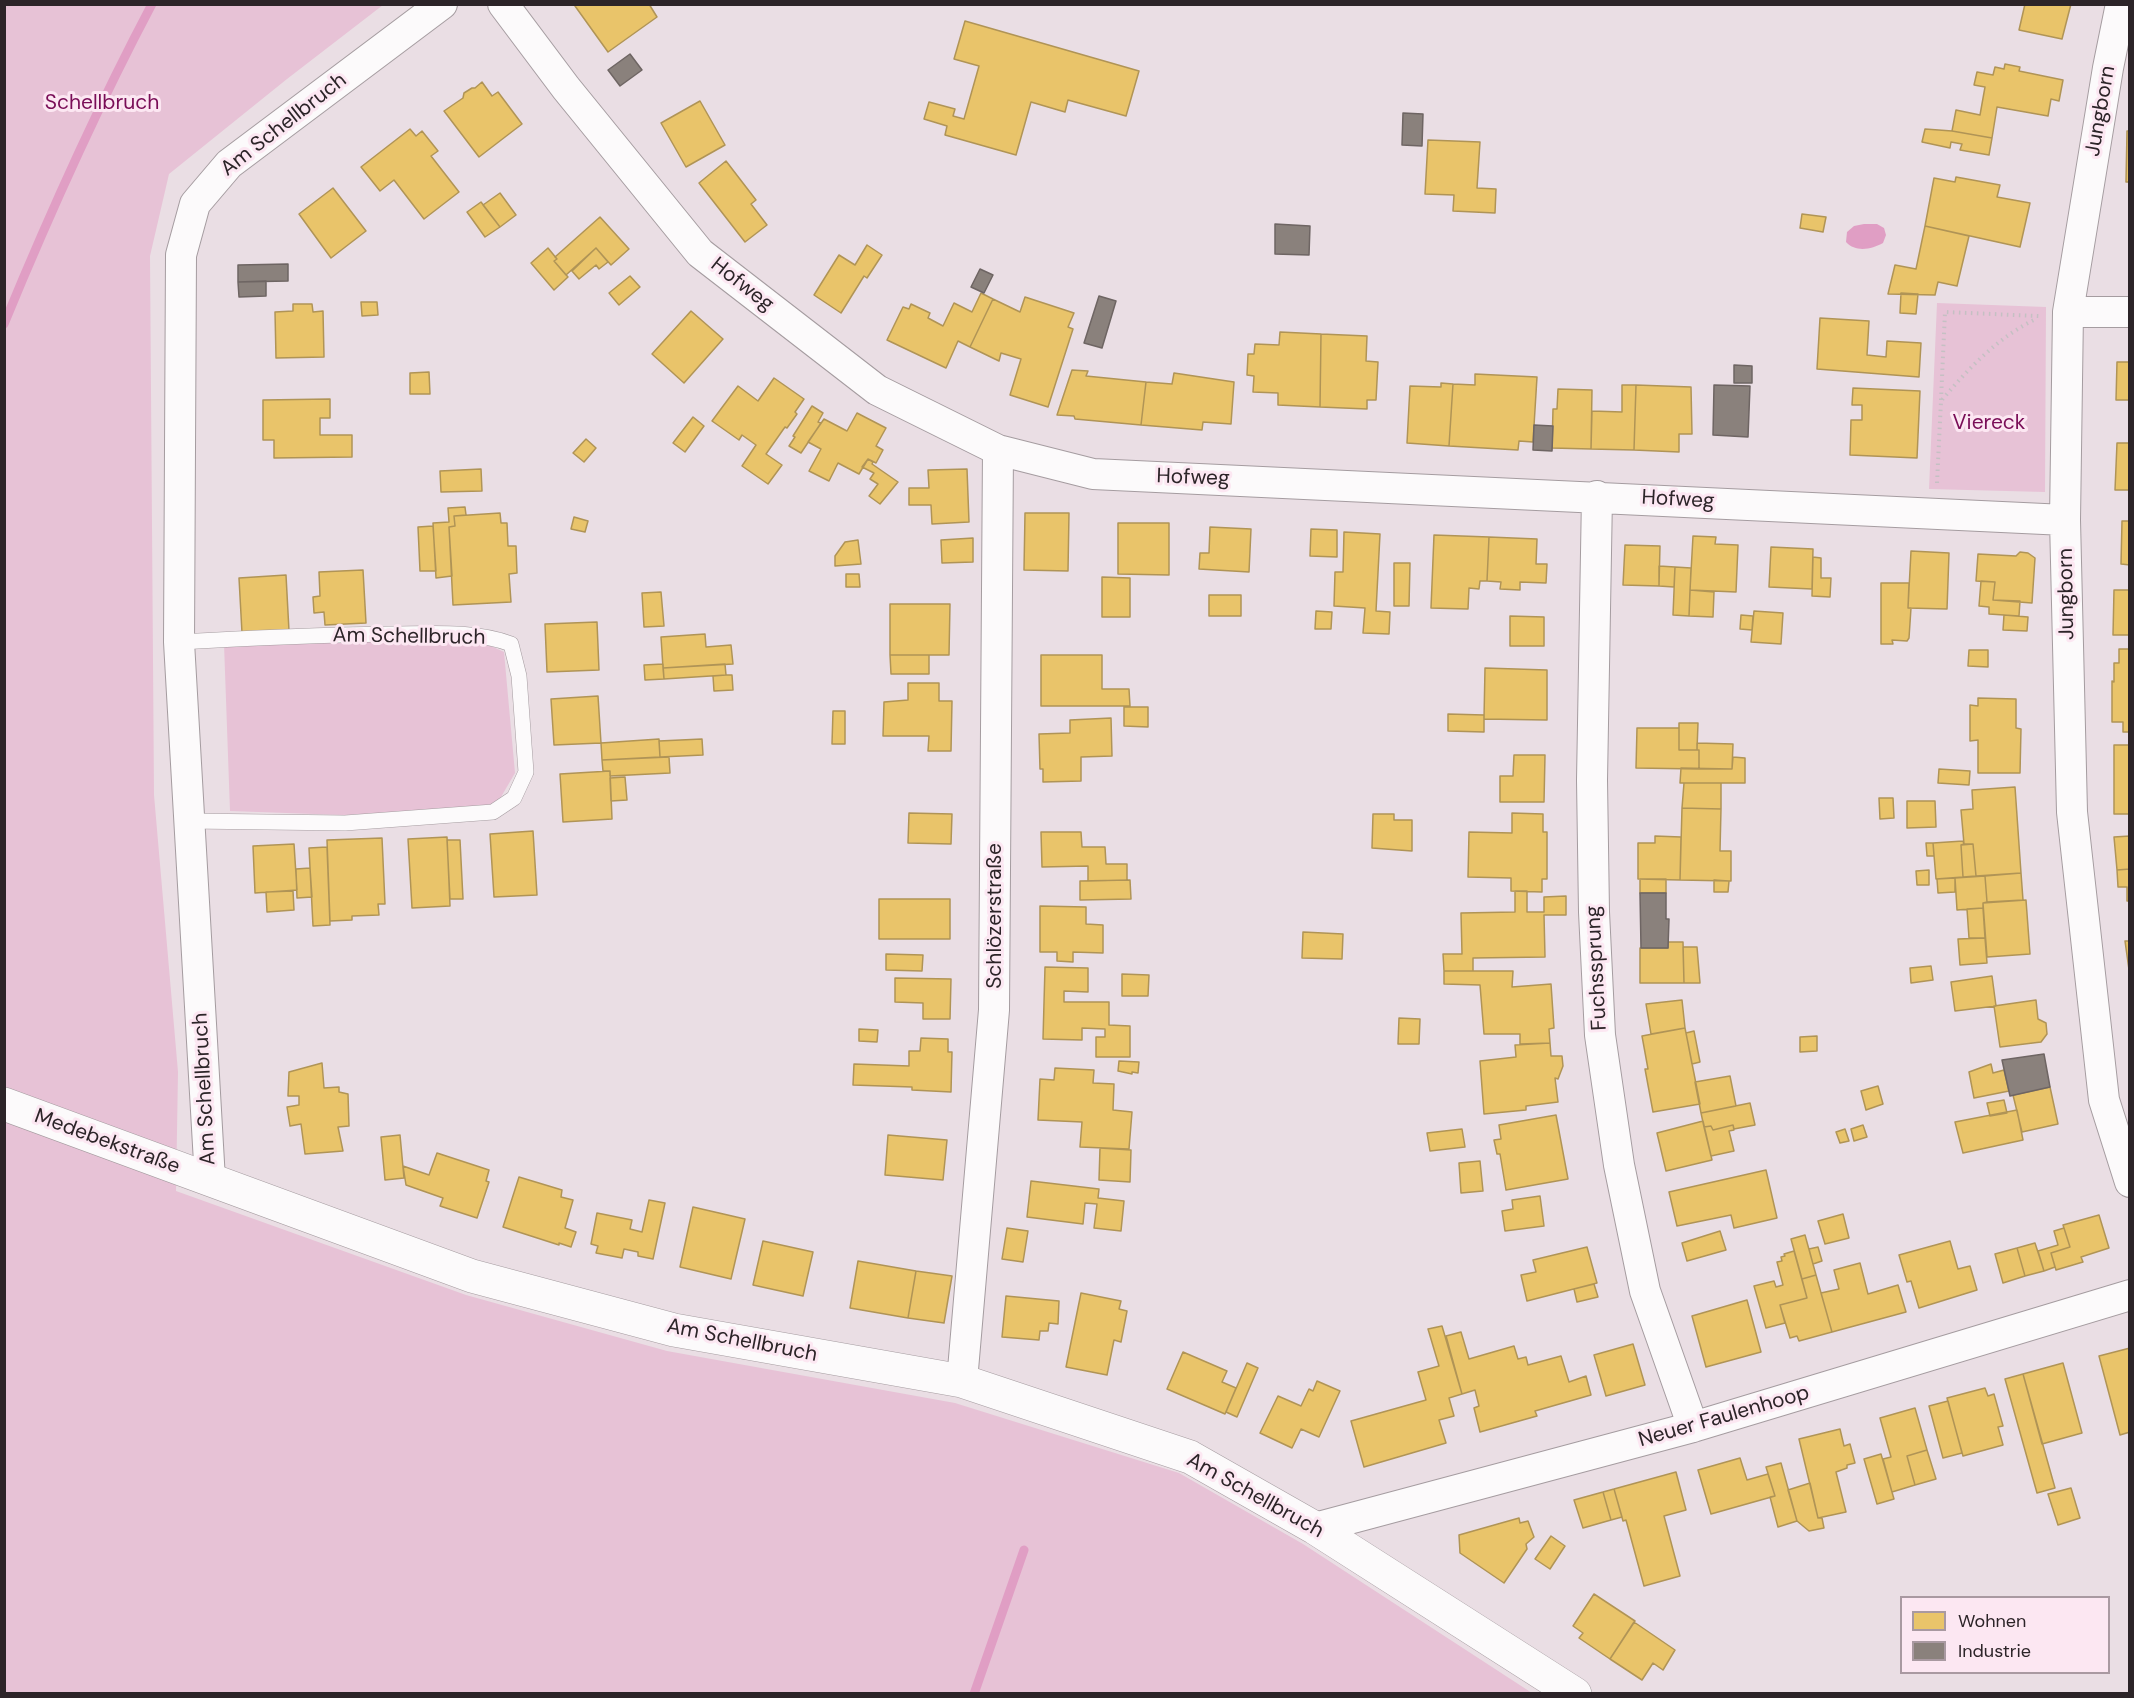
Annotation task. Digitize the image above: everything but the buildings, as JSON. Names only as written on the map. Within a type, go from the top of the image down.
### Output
[{"type":"street","name":"Am Schellbruch","points":[[442,4],[229,164],[195,204],[181,255],[179,642],[210,1180],[472,1276],[674,1330],[962,1382],[1190,1457],[1315,1528],[1575,1694]]},
{"type":"street","name":"Hofweg","points":[[503,4],[566,88],[700,253],[878,390],[998,450],[1093,474],[1598,496],[2066,520]]},
{"type":"street","name":"Jungborn","points":[[2121,4],[2108,68],[2068,312],[2066,520],[2072,812],[2104,1100],[2130,1182]]},
{"type":"street","points":[[2068,312],[2130,312]]},
{"type":"street","name":"Schlözerstraße","points":[[962,1382],[994,1010],[998,450]]},
{"type":"street","name":"Fuchssprung","points":[[1598,496],[1592,780],[1594,912],[1600,1035],[1619,1165],[1645,1292],[1693,1427]]},
{"type":"street","name":"Medebekstraße","points":[[4,1104],[210,1180]]},
{"type":"street","name":"Neuer Faulenhoop","points":[[1315,1528],[1693,1427],[2130,1294]]},
{"type":"lane","name":"Am Schellbruch","points":[[179,642],[321,635],[426,634],[461,634],[503,641],[511,644],[519,676],[526,772],[514,798],[493,812],[345,823],[190,821]]},
{"type":"path","points":[[1937,489],[1945,312],[2042,316],[2012,332],[1996,344],[1941,401]]},
{"type":"green space","name":"Schellbruch","points":[[5,5],[383,5],[169,174],[150,256],[154,795],[178,1072],[176,1191],[466,1295],[667,1351],[955,1403],[1179,1473],[1303,1544],[1532,1693],[5,1694]]},
{"type":"green space","name":"Viereck","points":[[1937,303],[2046,307],[2045,492],[1929,489]]},
{"type":"green space","points":[[458,641],[491,646],[504,652],[515,773],[501,797],[489,809],[343,815],[230,811],[224,644]]},
{"type":"shaded area","points":[[1877,224],[1884,228],[1886,235],[1883,243],[1859,249],[1846,242],[1847,232],[1854,226]]},
{"type":"waterway","points":[[4,324],[74,162],[152,4]]},
{"type":"waterway","points":[[974,1694],[1024,1550]]}]
